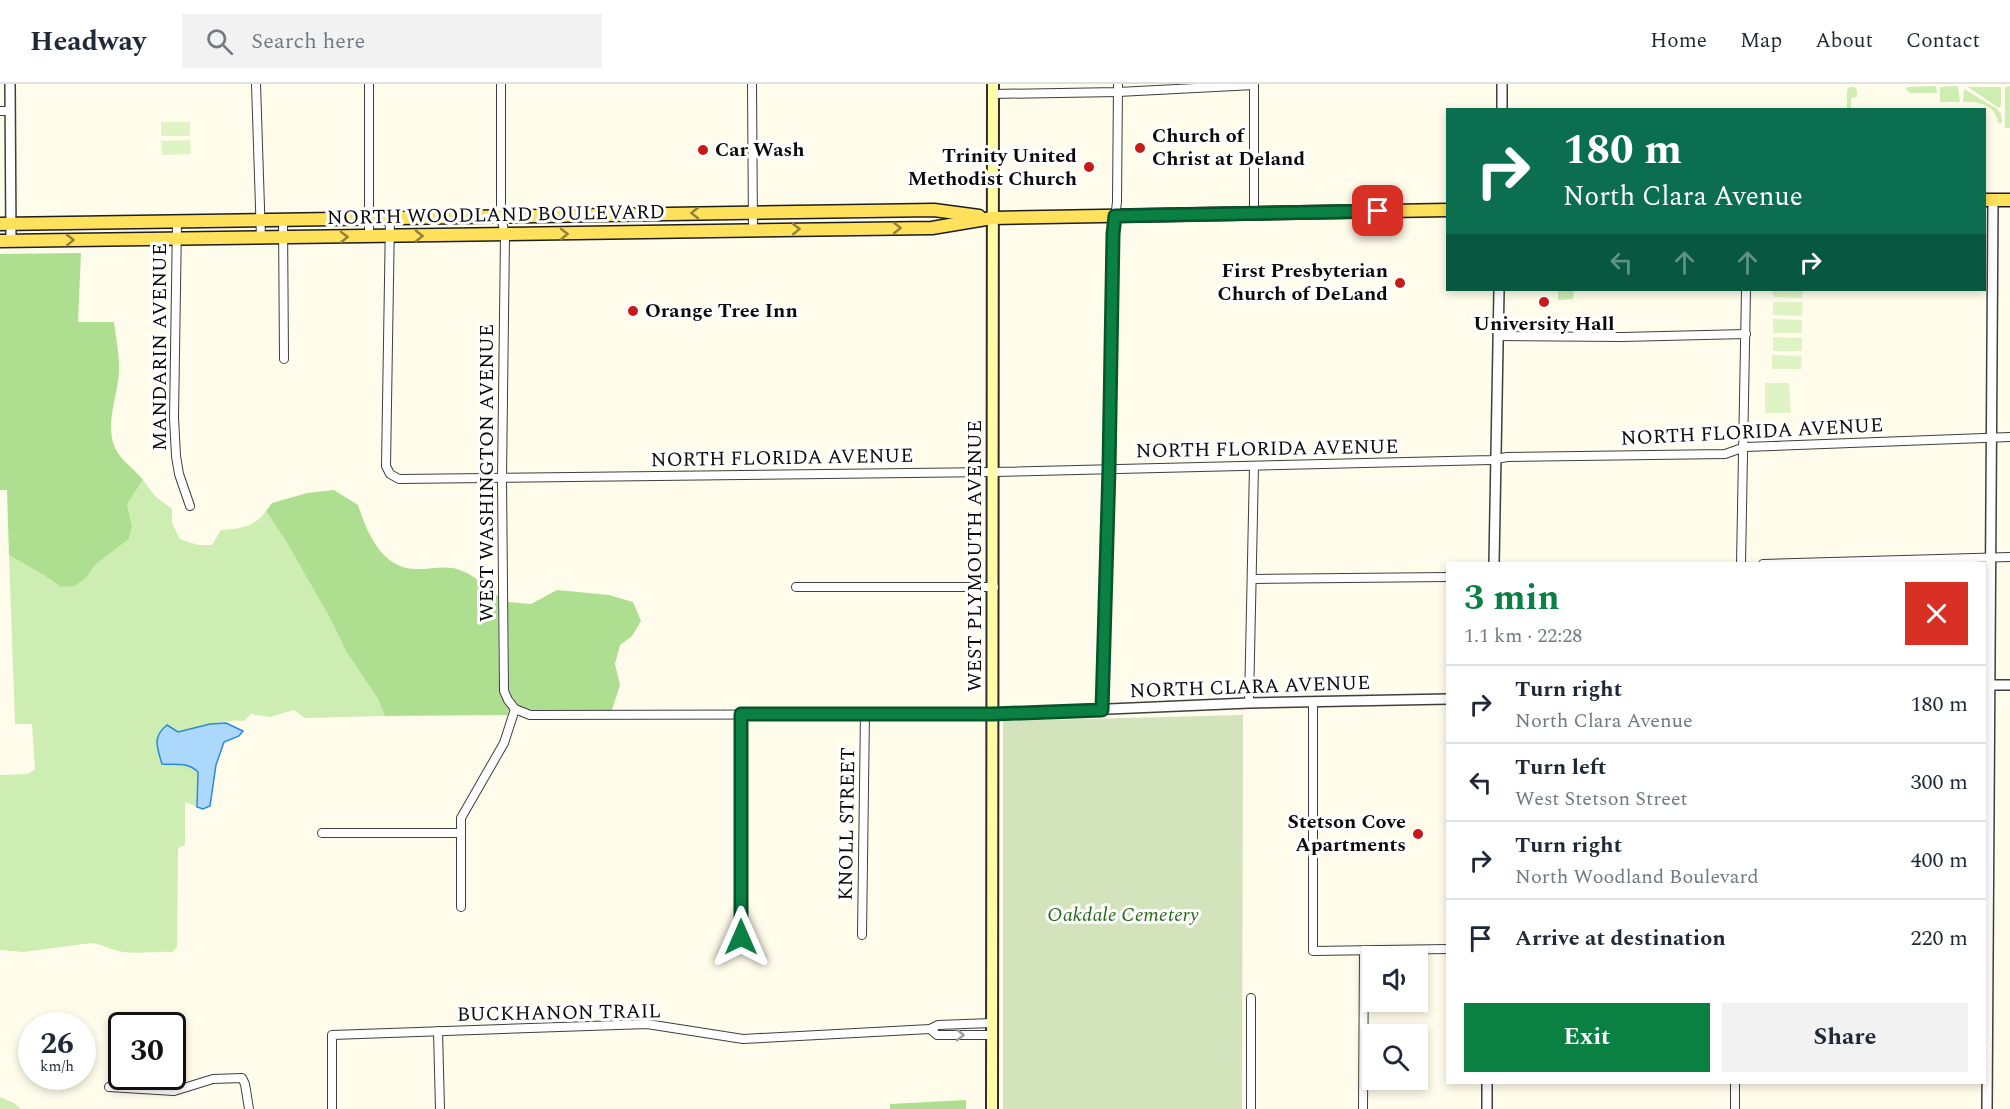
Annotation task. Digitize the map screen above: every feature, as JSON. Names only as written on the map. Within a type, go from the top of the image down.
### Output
[{"type":"main road","name":"WEST PLYMOUTH AVENUE","points":[[992,1109],[993,89]]},
{"type":"main road","points":[[1989,200],[2010,200]]},
{"type":"main road","name":"NORTH WOODLAND BOULEVARD","points":[[6,224],[934,210],[992,218]]},
{"type":"main road","name":"NORTH WOODLAND BOULEVARD","points":[[6,241],[932,228],[992,218],[1446,210]]},
{"type":"street","points":[[6,241],[5,111],[10,84]]},
{"type":"street","points":[[256,84],[261,238]]},
{"type":"street","points":[[369,84],[369,236]]},
{"type":"street","name":"WEST WASHINGTON AVENUE","points":[[501,84],[501,217],[505,235],[502,479],[504,691],[515,709]]},
{"type":"street","points":[[752,84],[753,230]]},
{"type":"street","points":[[993,89],[1254,84],[1254,213]]},
{"type":"street","points":[[1502,108],[1503,84]]},
{"type":"street","points":[[1102,710],[1113,234],[1117,202],[1118,88]]},
{"type":"street","points":[[1987,1109],[1987,685],[1991,438],[1989,200]]},
{"type":"street","points":[[390,218],[391,236]]},
{"type":"street","points":[[283,220],[284,359]]},
{"type":"street","name":"MANDARIN AVENUE","points":[[177,222],[174,427],[178,465],[190,506]]},
{"type":"street","name":"NORTH FLORIDA AVENUE","points":[[391,236],[386,466],[390,474],[399,479],[993,472],[1725,454],[1744,447],[2010,437]]},
{"type":"street","points":[[1494,562],[1499,291]]},
{"type":"street","points":[[1741,562],[1746,291]]},
{"type":"street","points":[[1498,336],[1622,337],[1746,334]]},
{"type":"street","points":[[1249,704],[1254,466]]},
{"type":"street","points":[[1828,562],[2010,557]]},
{"type":"street","points":[[1253,579],[1446,577]]},
{"type":"street","points":[[796,587],[994,587]]},
{"type":"street","points":[[1987,685],[2010,685]]},
{"type":"street","name":"NORTH CLARA AVENUE","points":[[515,709],[530,714],[993,714],[1446,699]]},
{"type":"street","points":[[1313,703],[1313,951],[1362,951]]},
{"type":"street","points":[[461,907],[461,818],[504,743],[515,709]]},
{"type":"street","name":"KNOLL STREET","points":[[862,934],[865,713]]},
{"type":"street","points":[[741,714],[741,937]]},
{"type":"street","points":[[322,833],[461,833]]},
{"type":"street","points":[[1428,949],[1446,949]]},
{"type":"street","points":[[1251,998],[1251,1109]]},
{"type":"street","points":[[1363,1109],[1364,1012]]},
{"type":"street","name":"BUCKHANON TRAIL","points":[[332,1109],[332,1035],[646,1024],[743,1039],[930,1029],[938,1025],[992,1023]]},
{"type":"street","name":"BUCKHANON TRAIL","points":[[930,1029],[937,1035],[992,1035]]},
{"type":"street","points":[[438,1031],[440,1109]]},
{"type":"street","points":[[186,1087],[213,1079],[242,1078],[249,1109]]},
{"type":"street","points":[[1487,1084],[1487,1109]]},
{"type":"street","points":[[1735,1084],[1735,1109]]},
{"type":"street","points":[[158,1090],[177,1090]]},
{"type":"green space","points":[[1936,86],[1937,93],[1910,93],[1906,89],[1907,87]]},
{"type":"green space","points":[[1958,86],[1960,102],[1940,102],[1940,87]]},
{"type":"green space","points":[[2010,86],[2010,128],[2005,128],[2005,87]]},
{"type":"green space","points":[[1849,87],[1854,87],[1857,90],[1857,97],[1851,98],[1851,108],[1847,108]]},
{"type":"green space","points":[[1968,87],[2001,87],[2001,106],[1999,108]]},
{"type":"green space","points":[[1964,89],[1997,109],[2001,114],[2002,123],[1998,123],[1994,112],[1986,105],[1963,102]]},
{"type":"green space","points":[[161,122],[190,122],[190,136],[161,136]]},
{"type":"green space","points":[[190,140],[191,154],[162,155],[161,141]]},
{"type":"green space","points":[[81,253],[78,322],[114,322],[119,367],[111,420],[112,439],[121,457],[143,480],[127,504],[132,526],[129,539],[95,565],[86,578],[74,586],[61,587],[9,555],[7,490],[0,490],[0,254]]},
{"type":"green space","points":[[1558,291],[1574,291],[1573,299],[1558,300]]},
{"type":"green space","points":[[1773,291],[1803,291],[1802,298],[1773,297]]},
{"type":"green space","points":[[1773,302],[1803,302],[1802,316],[1773,315]]},
{"type":"green space","points":[[1773,319],[1802,320],[1802,333],[1773,333]]},
{"type":"green space","points":[[1773,337],[1802,338],[1802,351],[1773,351]]},
{"type":"green space","points":[[1772,355],[1802,356],[1801,369],[1772,369]]},
{"type":"green space","points":[[1765,383],[1789,383],[1791,413],[1765,413]]},
{"type":"green space","points":[[143,480],[155,496],[172,509],[172,523],[180,539],[198,545],[212,545],[221,530],[252,524],[266,511],[330,618],[346,651],[378,699],[385,716],[305,718],[294,710],[270,717],[251,714],[244,721],[205,725],[186,731],[172,729],[162,763],[192,766],[198,772],[197,807],[185,802],[185,845],[178,848],[177,947],[172,952],[130,953],[91,943],[24,952],[0,950],[0,775],[28,774],[35,769],[32,724],[15,724],[9,555],[61,587],[86,578],[95,565],[129,539],[132,526],[127,504]]},
{"type":"green space","points":[[334,490],[358,505],[377,547],[393,562],[415,569],[460,570],[472,576],[498,596],[499,691],[509,709],[508,715],[385,716],[378,699],[346,651],[330,618],[266,511],[272,503],[307,493]]},
{"type":"green space","points":[[557,590],[609,595],[633,602],[641,621],[632,636],[620,645],[615,664],[620,685],[612,710],[526,709],[515,703],[511,697],[508,602],[531,604]]},
{"type":"green space","name":"Oakdale Cemetery","points":[[1243,715],[1242,1109],[1003,1109],[1003,721]]},
{"type":"green space","points":[[0,1097],[14,1103],[21,1109],[0,1109]]},
{"type":"green space","points":[[966,1100],[966,1109],[890,1109],[890,1104]]},
{"type":"water","points":[[226,723],[243,731],[239,736],[224,742],[216,765],[210,806],[203,809],[197,807],[198,772],[186,765],[162,764],[157,747],[159,734],[167,725],[178,732],[210,724]]},
{"type":"place","name":"Church of Christ at Deland","points":[[1140,148]]},
{"type":"place","name":"Car Wash","points":[[703,150]]},
{"type":"place","name":"Trinity United Methodist Church","points":[[1089,167]]},
{"type":"place","name":"First Presbyterian Church of DeLand","points":[[1400,283]]},
{"type":"place","name":"University Hall","points":[[1544,302]]},
{"type":"place","name":"Orange Tree Inn","points":[[633,311]]},
{"type":"place","name":"Stetson Cove Apartments","points":[[1418,834]]},
{"type":"route","points":[[741,937],[741,714],[993,714],[1102,710],[1115,216],[1378,211]]}]
